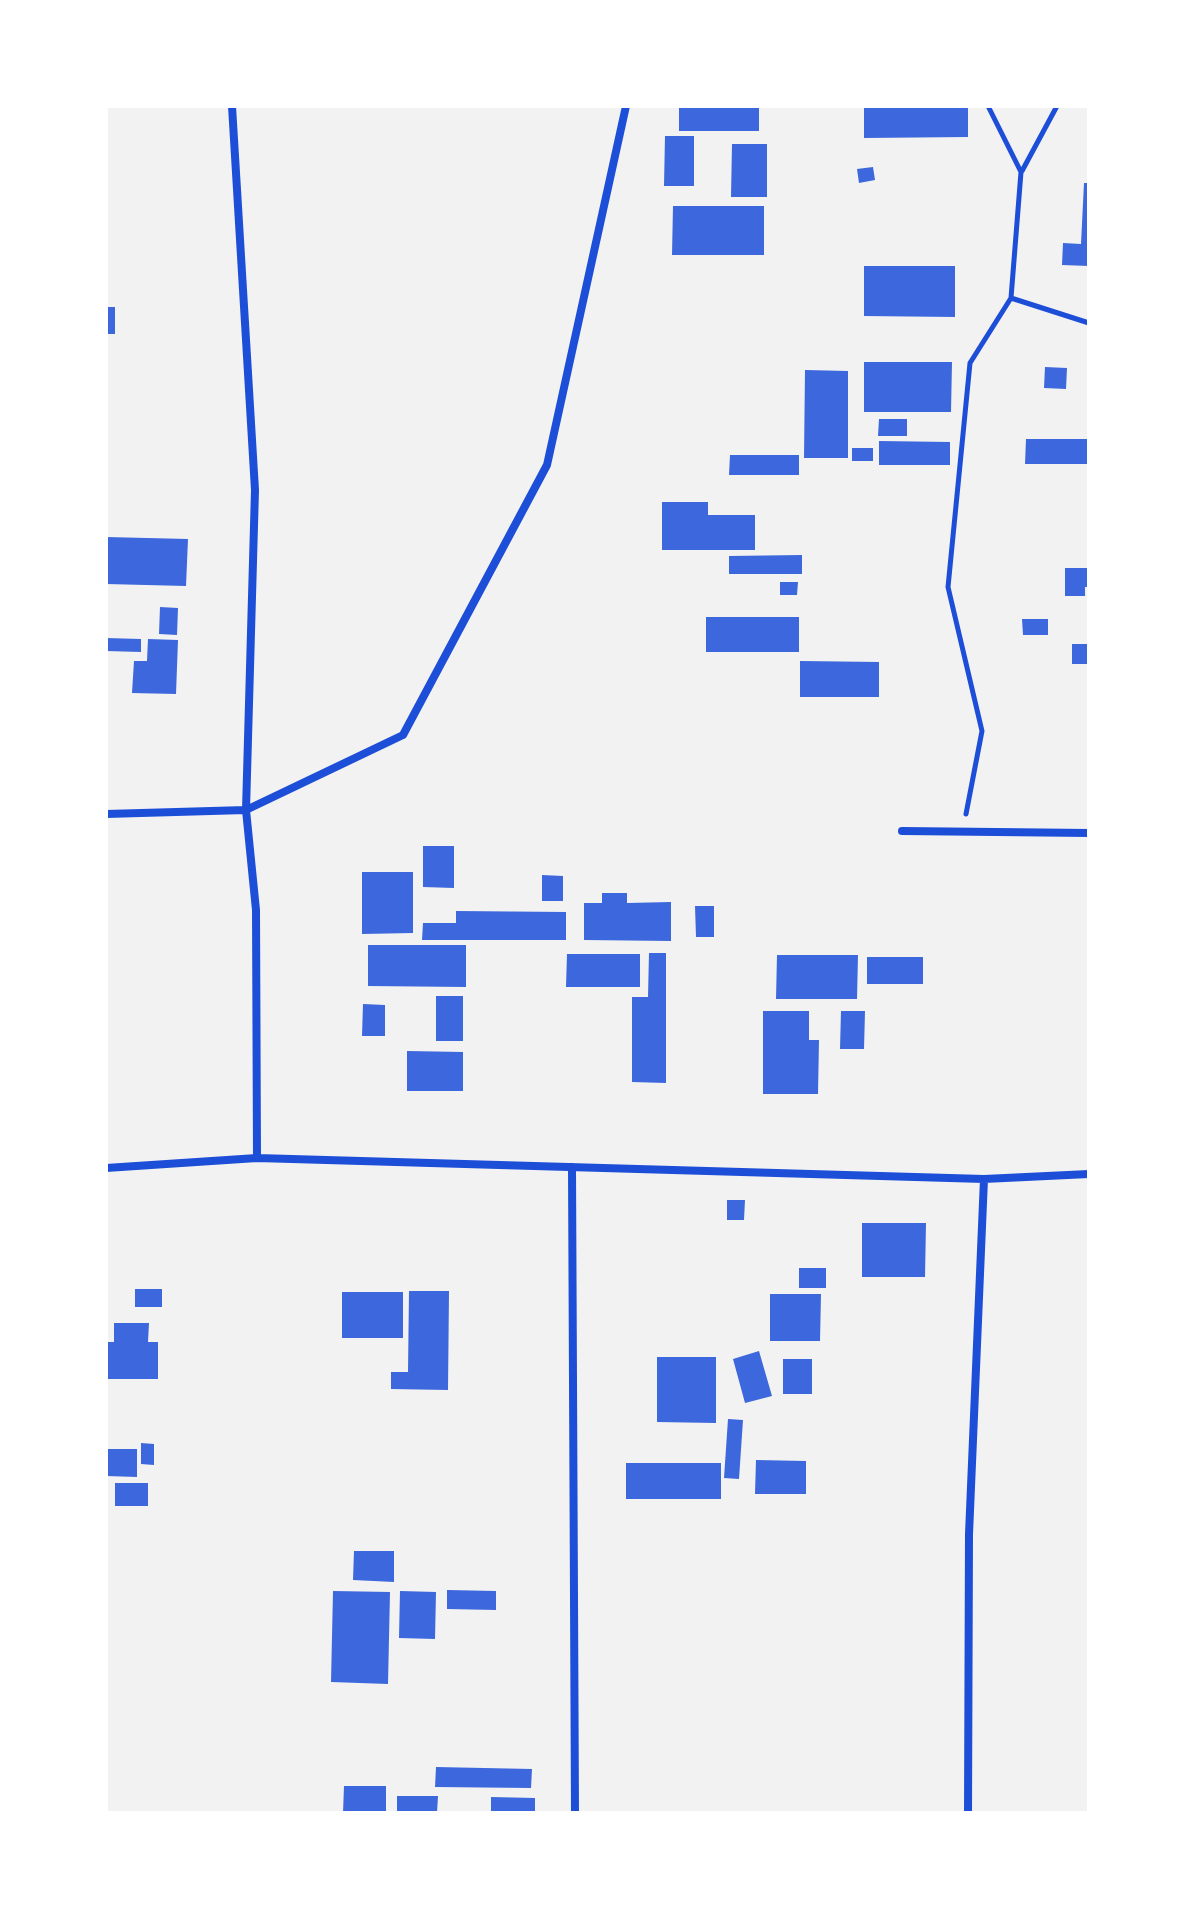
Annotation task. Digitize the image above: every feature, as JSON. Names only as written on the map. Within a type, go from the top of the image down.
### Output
[{"type":"street","points":[[232,106],[255,490],[246,810],[256,910],[257,1158]]},
{"type":"street","points":[[106,814],[246,810],[403,735],[547,465],[626,106]]},
{"type":"street","points":[[902,831],[1089,833]]},
{"type":"street","points":[[106,1168],[257,1158],[984,1179],[1089,1174]]},
{"type":"street","points":[[572,1167],[575,1813]]},
{"type":"street","points":[[968,1813],[969,1534],[984,1179]]},
{"type":"path","points":[[988,106],[1021,172]]},
{"type":"path","points":[[963,832],[982,731],[948,587],[970,363],[1011,298],[1021,172],[1057,106]]},
{"type":"path","points":[[1011,298],[1089,323]]},
{"type":"building","points":[[679,106],[759,106],[759,131],[679,131]]},
{"type":"building","points":[[864,106],[968,106],[968,137],[864,138]]},
{"type":"building","points":[[665,136],[694,136],[694,186],[664,186]]},
{"type":"building","points":[[732,144],[767,144],[767,197],[731,197]]},
{"type":"building","points":[[873,167],[875,180],[859,183],[857,169]]},
{"type":"building","points":[[1084,183],[1089,183],[1089,266],[1062,265],[1063,243],[1081,244]]},
{"type":"building","points":[[673,206],[764,206],[764,255],[672,255]]},
{"type":"building","points":[[864,266],[955,266],[955,317],[864,316]]},
{"type":"building","points":[[106,307],[115,307],[115,334],[106,334]]},
{"type":"building","points":[[864,362],[952,362],[951,412],[864,412]]},
{"type":"building","points":[[1045,367],[1067,368],[1066,389],[1044,388]]},
{"type":"building","points":[[805,370],[848,371],[848,458],[804,458]]},
{"type":"building","points":[[879,419],[907,419],[907,436],[878,436]]},
{"type":"building","points":[[1026,439],[1089,439],[1089,464],[1025,464]]},
{"type":"building","points":[[879,441],[950,442],[950,465],[879,465]]},
{"type":"building","points":[[852,448],[873,448],[873,461],[852,461]]},
{"type":"building","points":[[730,455],[799,455],[799,475],[729,475]]},
{"type":"building","points":[[662,502],[708,502],[708,515],[755,515],[755,550],[662,550]]},
{"type":"building","points":[[106,537],[188,539],[186,586],[106,584]]},
{"type":"building","points":[[802,555],[802,574],[729,574],[729,556]]},
{"type":"building","points":[[1065,568],[1089,568],[1089,587],[1085,587],[1085,596],[1065,596]]},
{"type":"building","points":[[780,582],[798,582],[797,595],[780,595]]},
{"type":"building","points":[[160,607],[178,608],[177,635],[159,634]]},
{"type":"building","points":[[706,617],[799,617],[799,652],[706,652]]},
{"type":"building","points":[[1022,619],[1048,619],[1048,635],[1023,635]]},
{"type":"building","points":[[106,638],[141,639],[141,652],[106,651]]},
{"type":"building","points":[[148,639],[178,640],[176,694],[132,693],[134,661],[147,661]]},
{"type":"building","points":[[1072,644],[1089,644],[1089,664],[1072,664]]},
{"type":"building","points":[[800,661],[879,662],[879,697],[800,697]]},
{"type":"building","points":[[423,846],[454,846],[454,888],[423,887]]},
{"type":"building","points":[[362,872],[413,872],[413,933],[362,934]]},
{"type":"building","points":[[542,875],[563,876],[563,901],[542,901]]},
{"type":"building","points":[[602,893],[627,893],[627,903],[671,902],[671,941],[584,940],[584,903],[602,903]]},
{"type":"building","points":[[695,906],[714,906],[714,937],[696,937]]},
{"type":"building","points":[[456,911],[566,912],[566,940],[422,940],[423,923],[456,923]]},
{"type":"building","points":[[368,945],[466,945],[466,987],[368,986]]},
{"type":"building","points":[[649,953],[666,953],[666,1083],[632,1082],[632,997],[648,997]]},
{"type":"building","points":[[567,954],[640,954],[640,987],[566,987]]},
{"type":"building","points":[[777,955],[858,955],[857,999],[776,999]]},
{"type":"building","points":[[867,957],[923,957],[923,984],[867,984]]},
{"type":"building","points":[[436,996],[463,996],[463,1041],[436,1041]]},
{"type":"building","points":[[363,1004],[385,1005],[385,1036],[362,1036]]},
{"type":"building","points":[[763,1011],[809,1011],[809,1040],[819,1040],[818,1094],[763,1094]]},
{"type":"building","points":[[841,1011],[865,1011],[864,1049],[840,1049]]},
{"type":"building","points":[[407,1051],[463,1052],[463,1091],[407,1091]]},
{"type":"building","points":[[727,1200],[745,1200],[744,1220],[727,1220]]},
{"type":"building","points":[[862,1223],[926,1223],[925,1277],[862,1277]]},
{"type":"building","points":[[799,1268],[826,1268],[826,1288],[799,1288]]},
{"type":"building","points":[[135,1289],[162,1289],[162,1307],[135,1307]]},
{"type":"building","points":[[409,1291],[449,1291],[448,1390],[391,1389],[391,1372],[408,1372]]},
{"type":"building","points":[[342,1292],[403,1292],[403,1338],[342,1338]]},
{"type":"building","points":[[770,1294],[821,1294],[820,1341],[770,1341]]},
{"type":"building","points":[[114,1323],[149,1323],[148,1342],[158,1342],[158,1379],[106,1379],[106,1342],[114,1342]]},
{"type":"building","points":[[759,1351],[772,1396],[745,1403],[733,1359]]},
{"type":"building","points":[[657,1357],[716,1357],[716,1423],[657,1422]]},
{"type":"building","points":[[783,1359],[812,1359],[812,1394],[783,1394]]},
{"type":"building","points":[[728,1419],[743,1420],[739,1479],[724,1478]]},
{"type":"building","points":[[141,1443],[154,1444],[154,1465],[141,1464]]},
{"type":"building","points":[[106,1449],[137,1449],[137,1477],[106,1476]]},
{"type":"building","points":[[756,1460],[806,1461],[806,1494],[755,1494]]},
{"type":"building","points":[[626,1463],[721,1463],[721,1499],[626,1499]]},
{"type":"building","points":[[115,1483],[148,1483],[148,1506],[115,1506]]},
{"type":"building","points":[[354,1551],[394,1551],[394,1582],[353,1580]]},
{"type":"building","points":[[447,1590],[496,1591],[496,1610],[447,1609]]},
{"type":"building","points":[[333,1591],[390,1592],[388,1684],[331,1682]]},
{"type":"building","points":[[400,1591],[436,1592],[435,1639],[399,1638]]},
{"type":"building","points":[[436,1767],[532,1769],[531,1788],[435,1787]]},
{"type":"building","points":[[344,1786],[386,1786],[386,1813],[343,1813]]},
{"type":"building","points":[[397,1796],[438,1796],[437,1813],[397,1813]]},
{"type":"building","points":[[491,1797],[535,1798],[535,1813],[491,1813]]}]
